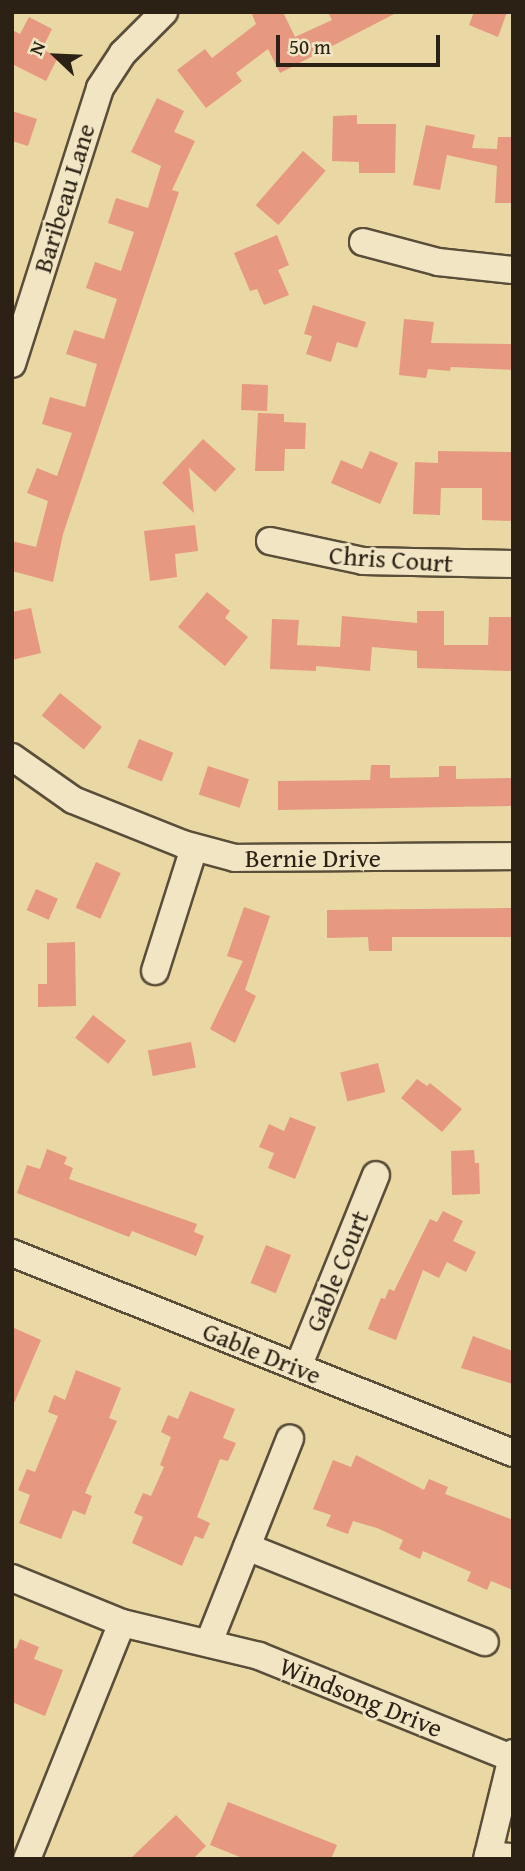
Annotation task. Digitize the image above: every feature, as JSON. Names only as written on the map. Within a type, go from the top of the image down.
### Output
[{"type":"street","name":"Baribeau Lane","points":[[12,364],[100,88],[123,53],[164,12]]},
{"type":"street","points":[[363,242],[438,262],[513,270]]},
{"type":"street","name":"Chris Court","points":[[270,541],[363,561],[513,564]]},
{"type":"street","name":"Bernie Drive","points":[[12,757],[73,800],[194,848],[261,861],[513,856]]},
{"type":"street","points":[[155,971],[194,848]]},
{"type":"street","name":"Gable Court","points":[[298,1367],[376,1175]]},
{"type":"street","name":"Gable Drive","points":[[12,1253],[513,1453]]},
{"type":"street","points":[[209,1642],[290,1438]]},
{"type":"street","points":[[247,1547],[485,1642]]},
{"type":"street","name":"Windsong Drive","points":[[12,1578],[122,1623],[209,1642],[273,1661],[512,1755]]},
{"type":"street","points":[[27,1859],[122,1623]]},
{"type":"street","points":[[496,1857],[512,1755]]},
{"type":"building","points":[[251,12],[283,12],[295,37],[332,20],[328,12],[398,12],[280,73],[268,49],[236,73],[242,81],[206,108],[177,70],[205,49],[212,58],[256,24]]},
{"type":"building","points":[[474,12],[507,12],[498,37],[469,25]]},
{"type":"building","points":[[29,17],[52,29],[42,49],[58,57],[46,81],[12,64],[12,30],[20,34]]},
{"type":"building","points":[[157,98],[184,111],[174,132],[195,141],[172,190],[179,192],[63,534],[53,582],[12,571],[12,541],[36,547],[48,501],[27,493],[37,468],[57,476],[72,433],[42,424],[50,397],[85,407],[97,364],[66,354],[74,330],[104,339],[117,299],[86,288],[95,262],[121,271],[134,232],[108,223],[116,198],[148,208],[161,166],[131,152]]},
{"type":"building","points":[[12,111],[37,119],[28,146],[12,141]]},
{"type":"building","points":[[357,115],[357,124],[396,124],[395,173],[359,173],[359,162],[332,161],[333,116]]},
{"type":"building","points":[[426,125],[475,135],[472,148],[497,149],[498,137],[513,137],[513,203],[495,203],[497,166],[447,155],[440,190],[413,185]]},
{"type":"building","points":[[303,151],[326,171],[278,225],[256,205]]},
{"type":"building","points":[[277,235],[289,265],[278,270],[289,295],[264,305],[257,289],[250,291],[234,253]]},
{"type":"building","points":[[313,305],[366,322],[357,348],[337,342],[331,362],[306,354],[312,336],[304,334]]},
{"type":"building","points":[[404,319],[434,322],[431,343],[513,344],[513,370],[451,367],[450,371],[428,369],[426,378],[399,375]]},
{"type":"building","points":[[242,384],[268,385],[267,411],[241,410]]},
{"type":"building","points":[[258,413],[284,414],[284,422],[306,423],[305,449],[285,449],[284,471],[255,471]]},
{"type":"building","points":[[203,439],[236,469],[215,492],[189,468],[194,513],[162,483]]},
{"type":"building","points":[[370,451],[398,463],[380,504],[331,483],[341,460],[362,469]]},
{"type":"building","points":[[438,451],[513,452],[513,521],[482,520],[482,488],[441,488],[440,515],[413,514],[415,462],[438,463]]},
{"type":"building","points":[[195,525],[198,551],[175,554],[177,577],[150,581],[144,531]]},
{"type":"building","points":[[207,592],[230,611],[225,618],[248,637],[225,666],[178,627]]},
{"type":"building","points":[[31,608],[41,653],[12,660],[12,612]]},
{"type":"building","points":[[417,611],[444,611],[444,645],[488,645],[489,617],[513,617],[513,671],[417,668],[417,651],[372,647],[370,671],[316,666],[316,671],[270,669],[272,619],[299,620],[297,645],[340,647],[342,616],[417,623]]},
{"type":"building","points":[[60,693],[102,727],[84,750],[42,716]]},
{"type":"building","points":[[139,739],[173,753],[162,782],[127,768]]},
{"type":"building","points":[[371,765],[390,765],[390,778],[439,777],[439,766],[456,766],[456,779],[513,778],[513,806],[278,810],[278,781],[370,780]]},
{"type":"building","points":[[208,766],[249,779],[240,808],[199,795]]},
{"type":"building","points":[[96,862],[121,873],[100,919],[76,908]]},
{"type":"building","points":[[36,889],[58,899],[49,920],[27,910]]},
{"type":"building","points":[[244,907],[270,916],[245,990],[256,996],[235,1043],[210,1029],[243,961],[227,956]]},
{"type":"building","points":[[513,908],[513,937],[392,937],[392,951],[369,951],[368,937],[327,938],[327,910]]},
{"type":"building","points":[[75,942],[76,1006],[38,1007],[38,984],[47,984],[47,943]]},
{"type":"building","points":[[93,1015],[126,1041],[108,1064],[75,1038]]},
{"type":"building","points":[[191,1042],[196,1068],[153,1076],[148,1050]]},
{"type":"building","points":[[378,1063],[385,1092],[347,1102],[340,1072]]},
{"type":"building","points":[[417,1079],[427,1086],[430,1083],[462,1109],[442,1132],[401,1098]]},
{"type":"building","points":[[290,1117],[316,1127],[295,1179],[268,1168],[274,1153],[259,1147],[269,1124],[284,1131]]},
{"type":"building","points":[[47,1149],[67,1157],[64,1164],[73,1168],[69,1179],[197,1224],[194,1232],[204,1236],[196,1256],[132,1231],[129,1237],[17,1193],[27,1165],[40,1169]]},
{"type":"building","points":[[474,1150],[475,1163],[479,1163],[480,1194],[452,1195],[451,1151]]},
{"type":"building","points":[[443,1211],[463,1221],[453,1241],[476,1252],[466,1272],[447,1262],[439,1278],[423,1270],[396,1340],[368,1329],[381,1298],[385,1299],[389,1289],[394,1291],[430,1219],[437,1222]]},
{"type":"building","points":[[266,1245],[291,1255],[276,1293],[251,1283]]},
{"type":"building","points":[[12,1327],[41,1340],[12,1408]]},
{"type":"building","points":[[473,1336],[513,1351],[513,1384],[461,1368]]},
{"type":"building","points":[[76,1370],[121,1388],[109,1418],[117,1421],[85,1493],[92,1496],[85,1515],[73,1510],[61,1539],[19,1523],[30,1495],[18,1490],[27,1469],[35,1472],[58,1416],[48,1412],[54,1395],[65,1400]]},
{"type":"building","points":[[190,1391],[235,1409],[223,1438],[236,1443],[228,1461],[220,1459],[197,1517],[210,1523],[203,1539],[195,1536],[182,1566],[132,1543],[143,1517],[134,1513],[143,1493],[151,1496],[164,1467],[160,1465],[171,1437],[161,1432],[168,1415],[178,1419]]},
{"type":"building","points":[[356,1455],[424,1490],[429,1479],[448,1487],[445,1494],[513,1520],[513,1590],[491,1581],[487,1590],[467,1581],[471,1572],[423,1551],[420,1559],[399,1549],[403,1540],[377,1528],[353,1521],[348,1534],[326,1526],[331,1515],[313,1509],[333,1460],[351,1467]]},
{"type":"building","points":[[20,1639],[39,1647],[34,1659],[63,1670],[45,1716],[12,1702],[12,1647],[16,1649]]},
{"type":"building","points":[[228,1802],[337,1845],[331,1859],[245,1859],[210,1845]]},
{"type":"building","points":[[176,1815],[206,1846],[193,1859],[130,1859]]}]
